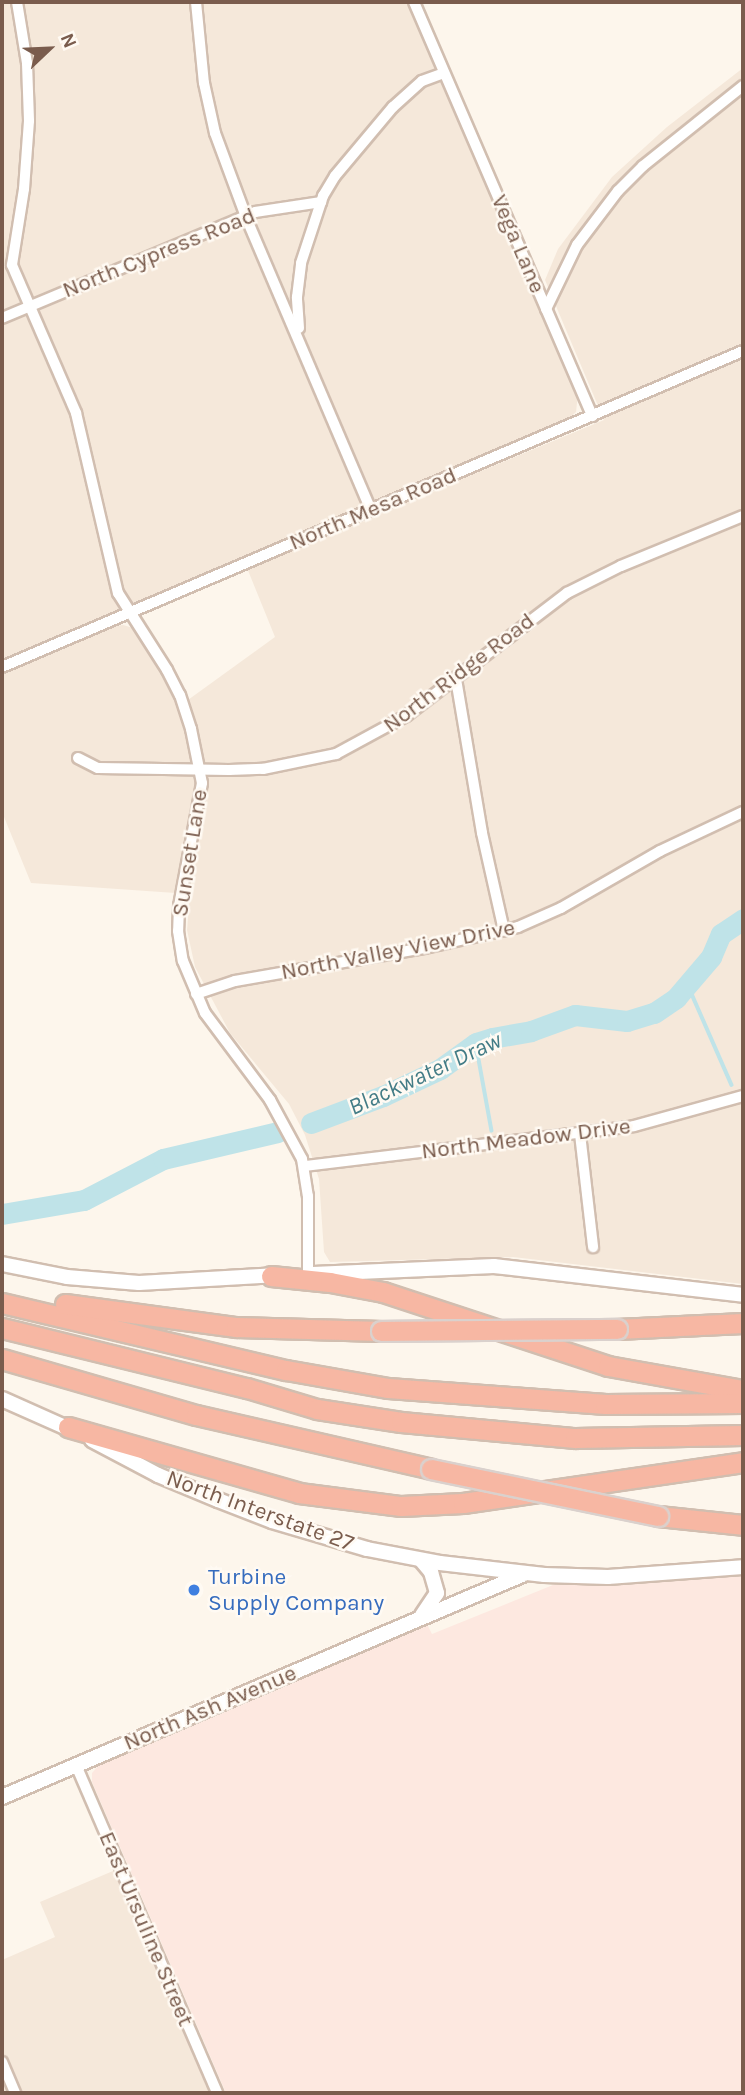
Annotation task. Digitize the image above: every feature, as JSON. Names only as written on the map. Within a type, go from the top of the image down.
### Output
[{"type":"highway","points":[[271,1276],[330,1282],[383,1292],[608,1366],[743,1390]]},
{"type":"highway","points":[[2,1293],[195,1323],[295,1331],[617,1329],[743,1324]]},
{"type":"highway","points":[[2,1303],[286,1370],[388,1388],[605,1405],[743,1403]]},
{"type":"highway","points":[[2,1328],[247,1388],[317,1409],[401,1422],[575,1438],[743,1435]]},
{"type":"highway","points":[[2,1359],[196,1415],[431,1469],[658,1516],[743,1525]]},
{"type":"highway","points":[[68,1427],[299,1493],[401,1506],[463,1503],[743,1462]]},
{"type":"main road","points":[[2,1264],[67,1277],[139,1283],[494,1266],[743,1295]]},
{"type":"main road","name":"North Interstate 27","points":[[2,1399],[68,1427],[158,1475],[272,1521],[367,1549],[421,1560],[524,1574],[608,1577],[743,1567]]},
{"type":"main road","points":[[418,1619],[437,1593],[431,1572],[421,1560]]},
{"type":"main road","name":"North Ash Avenue","points":[[2,1797],[524,1574]]},
{"type":"street","name":"Sunset Lane","points":[[17,2],[27,63],[29,121],[24,189],[12,265],[76,414],[112,578],[128,613],[180,695],[200,768],[200,802],[179,906],[178,931],[183,961],[196,994],[213,1025],[270,1100],[305,1166],[308,1196],[308,1274]]},
{"type":"street","points":[[196,2],[204,83],[215,133],[246,216],[371,510]]},
{"type":"street","name":"Vega Lane","points":[[414,2],[592,416]]},
{"type":"street","points":[[299,338],[297,297],[301,263],[321,202],[335,176],[393,107],[422,81],[444,73]]},
{"type":"street","points":[[546,309],[577,246],[618,191],[643,166],[743,86]]},
{"type":"street","name":"North Cypress Road","points":[[2,318],[246,216],[277,207],[321,202]]},
{"type":"street","name":"North Mesa Road","points":[[2,667],[743,351]]},
{"type":"street","name":"North Ridge Road","points":[[78,758],[98,768],[263,769],[336,754],[379,733],[456,679],[567,593],[621,566],[743,516]]},
{"type":"street","points":[[456,679],[482,833],[505,931]]},
{"type":"street","name":"North Valley View Drive","points":[[196,994],[235,981],[505,931],[550,914],[660,851],[743,812]]},
{"type":"street","name":"North Meadow Drive","points":[[305,1166],[635,1126],[743,1096]]},
{"type":"street","points":[[580,1134],[593,1247]]},
{"type":"street","name":"East Ursuline Street","points":[[75,1765],[217,2093]]},
{"type":"street","points":[[2,2062],[15,2093]]},
{"type":"shaded area","points":[[2,2],[410,2],[578,394],[576,412],[567,420],[2,662]]},
{"type":"shaded area","points":[[743,68],[743,1284],[513,1257],[330,1262],[324,1252],[319,1179],[305,1135],[289,1104],[230,1033],[195,967],[187,930],[190,894],[31,883],[2,812],[2,674],[114,626],[123,625],[133,628],[142,639],[181,705],[275,637],[247,568],[604,420],[545,280],[558,249],[612,177],[667,127]]},
{"type":"shaded area","points":[[743,1572],[743,2093],[226,2093],[92,1782],[92,1773],[99,1765],[427,1624],[432,1634],[553,1585]]},
{"type":"shaded area","points":[[120,1868],[216,2093],[2,2093],[2,1960],[55,1937],[40,1902]]},
{"type":"waterway","name":"Blackwater Draw","points":[[311,1123],[383,1096],[440,1069],[476,1043],[531,1031],[575,1015],[627,1021],[654,1013],[676,998],[711,957],[721,934],[743,919]]},
{"type":"waterway","points":[[688,985],[732,1085]]},
{"type":"waterway","points":[[476,1043],[492,1131]]},
{"type":"waterway","name":"Blackwater Draw","points":[[2,1214],[84,1200],[163,1159],[278,1132]]},
{"type":"place","name":"Turbine Supply Company","points":[[194,1590]]}]
